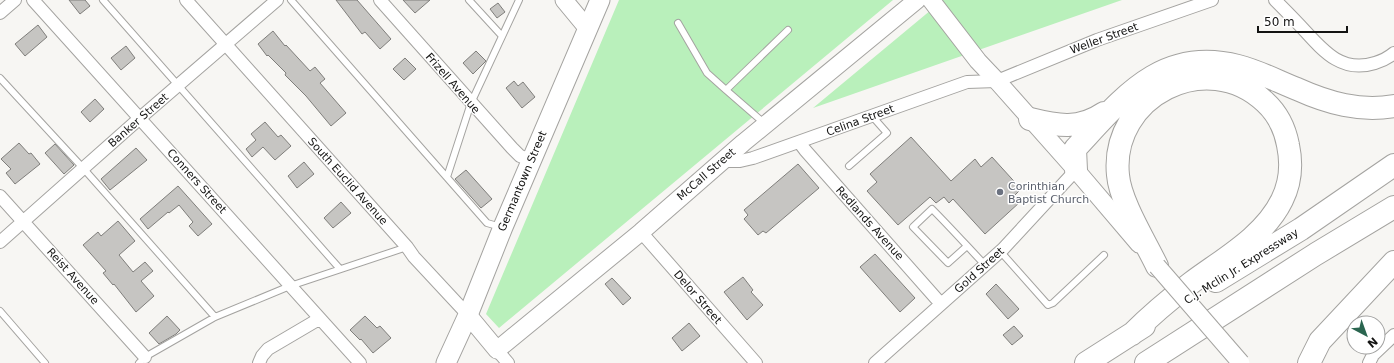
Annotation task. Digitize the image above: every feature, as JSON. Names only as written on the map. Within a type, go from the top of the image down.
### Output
[{"type":"highway","points":[[1076,170],[1075,149],[1117,105],[1151,76],[1168,68],[1186,63],[1214,62],[1238,66],[1335,104],[1370,108],[1394,106]]},
{"type":"highway","points":[[1076,170],[1099,144],[1130,114],[1169,86],[1181,81],[1193,79],[1207,78],[1238,84],[1260,97],[1277,117],[1287,140],[1291,159],[1288,187],[1272,217],[1263,228],[1242,246],[1190,284],[1148,318],[1132,334]]},
{"type":"highway","points":[[1030,118],[1059,125],[1074,125],[1087,123],[1096,119],[1117,105]]},
{"type":"highway","points":[[1142,105],[1131,119],[1122,136],[1117,159],[1118,176],[1121,192],[1158,266]]},
{"type":"highway","name":"C.J. Mclin Jr. Expressway","points":[[1086,363],[1301,229],[1394,166]]},
{"type":"highway","points":[[1146,363],[1316,254],[1394,207]]},
{"type":"highway","points":[[1292,363],[1320,341],[1394,262]]},
{"type":"highway","points":[[1309,363],[1320,341]]},
{"type":"main road","name":"Germantown Street","points":[[446,363],[468,315],[531,160],[600,0]]},
{"type":"street","points":[[0,13],[15,0]]},
{"type":"street","name":"Conners Street","points":[[33,0],[290,286],[355,361]]},
{"type":"street","name":"South Euclid Avenue","points":[[186,0],[407,247],[414,257],[468,315],[508,363]]},
{"type":"street","name":"Banker Street","points":[[0,242],[178,84],[277,0]]},
{"type":"street","name":"Frizell Avenue","points":[[380,0],[512,148],[520,156],[531,160]]},
{"type":"street","points":[[564,0],[588,29]]},
{"type":"street","name":"McCall Street","points":[[497,350],[640,232],[765,125],[917,0]]},
{"type":"street","points":[[931,0],[978,61],[1076,170],[1241,363]]},
{"type":"street","name":"Weller Street","points":[[997,81],[1103,38],[1212,0]]},
{"type":"street","points":[[1275,0],[1322,49],[1340,62],[1355,66],[1367,66],[1384,60],[1394,53]]},
{"type":"street","name":"Celina Street","points":[[722,161],[753,158],[967,82],[997,81]]},
{"type":"street","name":"Redlands Avenue","points":[[799,142],[942,304]]},
{"type":"street","name":"Gold Street","points":[[875,363],[1000,251],[1076,170]]},
{"type":"street","name":"Reist Avenue","points":[[0,196],[142,360]]},
{"type":"street","name":"Delor Street","points":[[640,232],[756,363]]},
{"type":"street","points":[[259,363],[262,356],[268,349],[319,319]]},
{"type":"street","points":[[1368,363],[1373,355],[1394,335]]},
{"type":"lane","points":[[103,0],[340,269]]},
{"type":"lane","points":[[291,0],[487,223],[503,227]]},
{"type":"lane","points":[[469,0],[502,36]]},
{"type":"lane","points":[[447,177],[471,103],[519,0]]},
{"type":"lane","points":[[678,23],[707,73],[765,125]]},
{"type":"lane","points":[[726,90],[788,30]]},
{"type":"lane","points":[[0,78],[83,168],[215,318]]},
{"type":"lane","points":[[849,166],[887,133],[872,116]]},
{"type":"lane","points":[[967,246],[948,263],[913,227],[932,209],[985,265]]},
{"type":"lane","points":[[142,360],[215,318],[290,286],[407,247]]},
{"type":"lane","points":[[1000,251],[1048,305],[1053,304],[1104,255]]},
{"type":"lane","points":[[0,312],[45,363]]},
{"type":"green space","points":[[619,0],[893,0],[499,328],[486,314]]},
{"type":"green space","points":[[943,0],[1122,0],[813,108]]},
{"type":"building","points":[[69,0],[85,0],[90,6],[80,14]]},
{"type":"building","points":[[336,0],[357,0],[391,39],[380,49],[365,32],[362,34]]},
{"type":"building","points":[[403,0],[430,0],[415,13]]},
{"type":"building","points":[[498,3],[505,12],[497,18],[490,9]]},
{"type":"building","points":[[38,25],[47,37],[25,56],[15,44]]},
{"type":"building","points":[[273,31],[285,46],[286,45],[310,71],[315,67],[325,79],[320,83],[346,113],[331,126],[306,96],[285,75],[286,73],[268,55],[267,56],[258,44]]},
{"type":"building","points":[[126,46],[135,58],[121,70],[111,58]]},
{"type":"building","points":[[476,51],[486,61],[473,74],[463,63]]},
{"type":"building","points":[[405,58],[416,69],[404,80],[393,69]]},
{"type":"building","points":[[514,81],[518,86],[523,82],[535,97],[522,108],[506,88]]},
{"type":"building","points":[[95,99],[104,109],[90,122],[81,112]]},
{"type":"building","points":[[265,122],[278,137],[281,135],[291,146],[275,160],[263,147],[252,157],[246,149],[256,140],[251,134]]},
{"type":"building","points":[[911,137],[951,181],[975,159],[981,167],[992,157],[1021,189],[1014,196],[1020,202],[985,234],[953,199],[949,203],[944,197],[936,203],[930,197],[898,225],[867,191],[877,182],[870,174]]},
{"type":"building","points":[[19,143],[29,154],[31,153],[40,164],[15,184],[6,173],[11,169],[1,159]]},
{"type":"building","points":[[55,144],[74,165],[64,174],[45,153]]},
{"type":"building","points":[[136,148],[147,160],[110,190],[101,179]]},
{"type":"building","points":[[304,162],[314,174],[297,188],[288,176]]},
{"type":"building","points":[[798,164],[819,188],[766,233],[763,231],[758,235],[744,219],[748,215],[744,210]]},
{"type":"building","points":[[466,170],[492,199],[481,208],[455,179]]},
{"type":"building","points":[[178,186],[212,224],[198,236],[189,226],[193,222],[179,205],[148,229],[140,219]]},
{"type":"building","points":[[341,202],[351,213],[333,228],[324,218]]},
{"type":"building","points":[[118,221],[135,241],[119,255],[133,272],[145,262],[153,271],[141,281],[154,296],[136,312],[114,284],[113,285],[103,273],[106,271],[83,245],[98,232],[101,236]]},
{"type":"building","points":[[875,254],[915,298],[900,312],[860,267]]},
{"type":"building","points":[[743,277],[753,290],[751,292],[763,305],[747,320],[724,292]]},
{"type":"building","points":[[612,278],[631,298],[623,305],[605,284]]},
{"type":"building","points":[[996,284],[1019,309],[1008,319],[986,294]]},
{"type":"building","points":[[167,316],[180,330],[159,344],[149,333]]},
{"type":"building","points":[[365,316],[377,328],[380,326],[391,338],[373,353],[361,339],[360,340],[350,330]]},
{"type":"building","points":[[689,323],[700,336],[682,351],[672,338]]},
{"type":"building","points":[[1014,326],[1023,336],[1012,345],[1003,335]]},
{"type":"place","name":"Corinthian Baptist Church","points":[[1000,192]]}]
